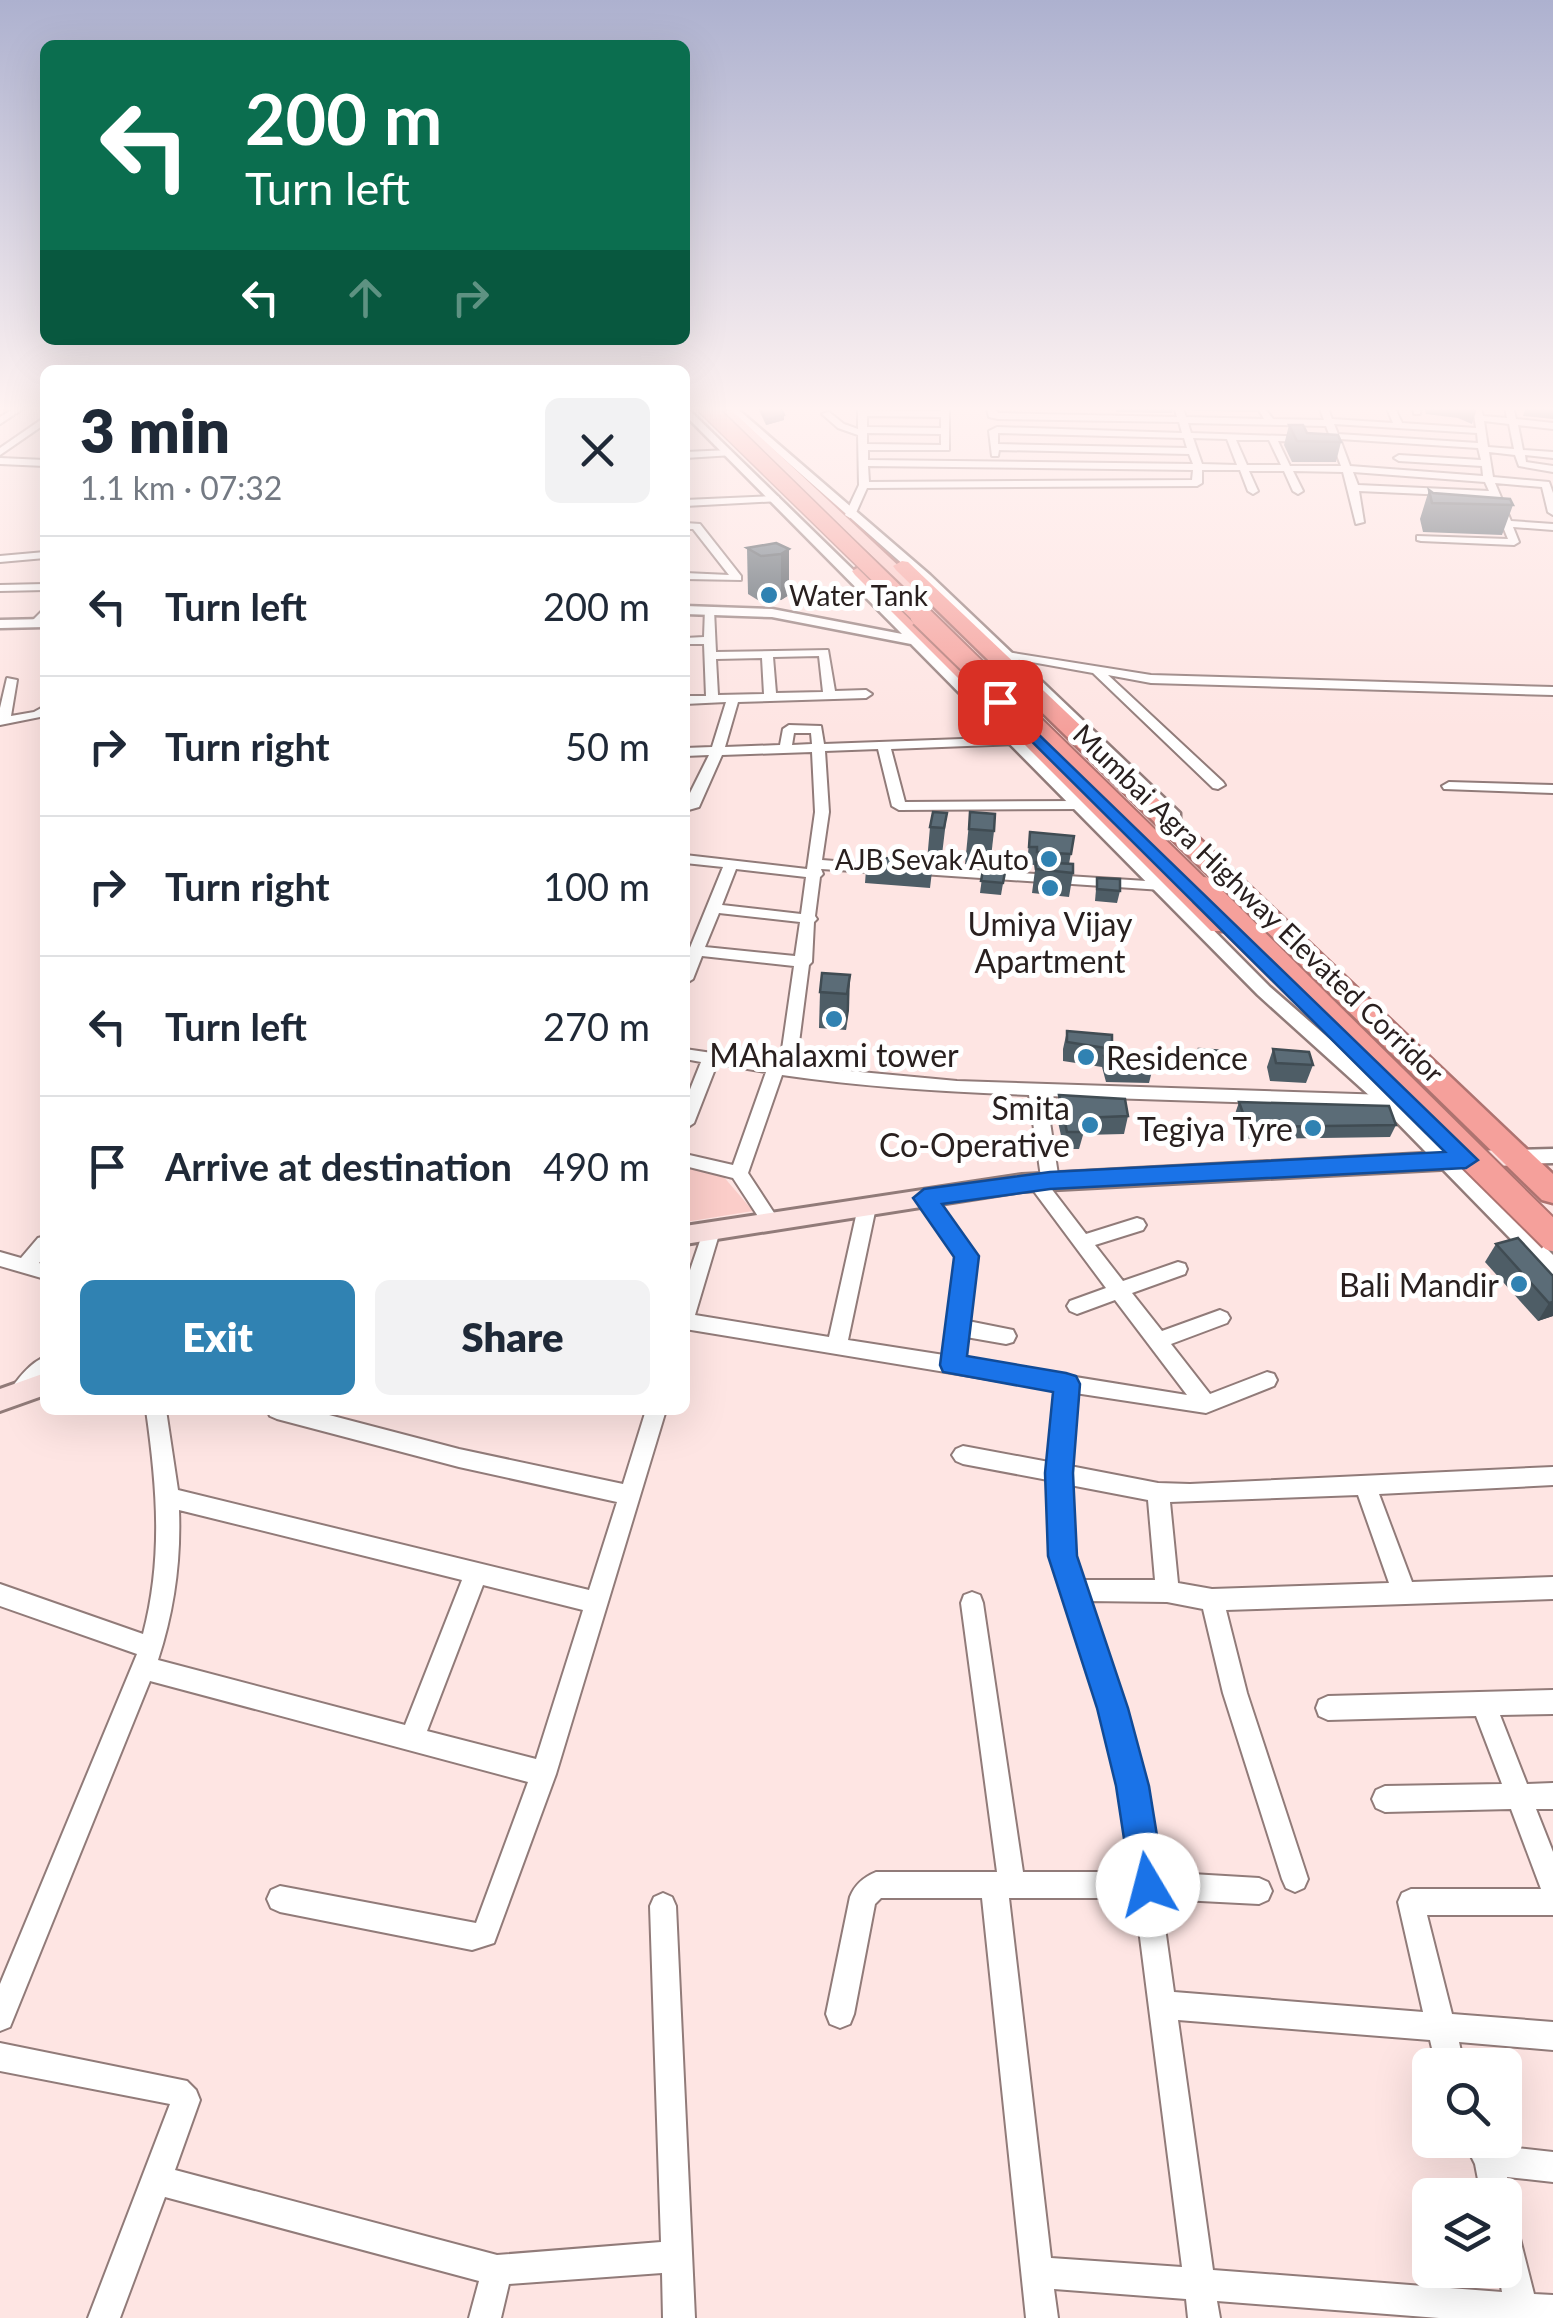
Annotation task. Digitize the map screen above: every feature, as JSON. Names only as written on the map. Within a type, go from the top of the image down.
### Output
[{"type":"highway","name":"Mumbai Agra Highway Elevated Corridor","points":[[827,514],[1403,1066],[1553,1216]]},
{"type":"highway","points":[[834,514],[854,524],[902,566],[1526,1156],[1553,1192]]},
{"type":"highway","name":"Mumbai Agra Highway Elevated Corridor","points":[[834,514],[1553,1237]]},
{"type":"highway","points":[[844,523],[843,551],[861,572],[1308,1013],[1358,1052]]},
{"type":"main road","points":[[809,514],[1358,1052],[1458,1160],[1553,1249]]},
{"type":"main road","points":[[835,514],[1526,1156],[1553,1205]]},
{"type":"main road","points":[[690,1234],[1042,1181],[1526,1156]]},
{"type":"main road","points":[[9,1397],[40,1386]]},
{"type":"street","points":[[791,514],[1264,990],[1458,1160],[1553,1268]]},
{"type":"street","points":[[835,514],[926,578],[1526,1156],[1553,1176]]},
{"type":"street","points":[[844,523],[849,514]]},
{"type":"street","points":[[1357,514],[1358,522]]},
{"type":"street","points":[[1421,538],[1514,542],[1502,514]]},
{"type":"street","points":[[1491,521],[1553,527]]},
{"type":"street","points":[[690,576],[737,578],[691,526]]},
{"type":"street","points":[[0,558],[40,555]]},
{"type":"street","points":[[0,588],[40,587]]},
{"type":"street","points":[[690,610],[781,614],[918,641]]},
{"type":"street","points":[[709,610],[712,699]]},
{"type":"street","points":[[0,624],[40,623]]},
{"type":"street","points":[[690,641],[710,640]]},
{"type":"street","points":[[710,656],[824,652],[829,695]]},
{"type":"street","points":[[767,654],[770,697]]},
{"type":"street","points":[[1007,655],[1152,679],[1553,691]]},
{"type":"street","points":[[1098,672],[1218,784]]},
{"type":"street","points":[[12,680],[2,721],[40,714]]},
{"type":"street","points":[[690,700],[866,694]]},
{"type":"street","points":[[690,806],[717,752],[732,698]]},
{"type":"street","points":[[739,1172],[782,1068],[804,962],[816,869],[822,812],[817,728],[788,729],[785,750]]},
{"type":"street","points":[[690,752],[1017,741]]},
{"type":"street","points":[[884,747],[899,806],[1082,806]]},
{"type":"street","points":[[1448,786],[1553,790]]},
{"type":"street","points":[[690,860],[1162,886]]},
{"type":"street","points":[[690,966],[731,864]]},
{"type":"street","points":[[714,908],[810,919]]},
{"type":"street","points":[[696,951],[804,962]]},
{"type":"street","points":[[690,1055],[915,1084],[1388,1101]]},
{"type":"street","points":[[690,1110],[711,1058]]},
{"type":"street","points":[[1037,1090],[1042,1181],[1082,1242],[1206,1404]]},
{"type":"street","points":[[690,1161],[739,1172],[771,1222]]},
{"type":"street","points":[[924,1198],[967,1256],[952,1365]]},
{"type":"street","points":[[837,1346],[867,1207]]},
{"type":"street","points":[[1082,1242],[1137,1224]]},
{"type":"street","points":[[690,1302],[711,1231]]},
{"type":"street","points":[[24,1266],[40,1249]]},
{"type":"street","points":[[0,1259],[40,1271]]},
{"type":"street","points":[[1077,1306],[1178,1269]]},
{"type":"street","points":[[1158,1341],[1220,1318]]},
{"type":"street","points":[[690,1320],[1181,1404],[1206,1404],[1267,1380]]},
{"type":"street","points":[[957,1327],[1006,1336]]},
{"type":"street","points":[[9,1397],[40,1369]]},
{"type":"street","points":[[1066,1384],[1059,1473],[1060,1544],[1112,1708],[1132,1786],[1204,2318]]},
{"type":"street","points":[[0,2017],[148,1658],[166,1597],[170,1498],[157,1415]]},
{"type":"street","points":[[296,1415],[459,1458],[630,1495]]},
{"type":"street","points":[[280,1899],[478,1937],[485,1934],[544,1774],[654,1415]]},
{"type":"street","points":[[964,1455],[1158,1492],[1190,1494],[1553,1476]]},
{"type":"street","points":[[1365,1485],[1405,1595]]},
{"type":"street","points":[[1158,1492],[1167,1591]]},
{"type":"street","points":[[170,1498],[597,1603]]},
{"type":"street","points":[[412,1739],[476,1574]]},
{"type":"street","points":[[1074,1590],[1167,1591],[1212,1600],[1553,1588]]},
{"type":"street","points":[[0,1595],[148,1658],[412,1739],[544,1774]]},
{"type":"street","points":[[1212,1600],[1235,1693],[1296,1879]]},
{"type":"street","points":[[972,1603],[1003,1886],[1042,2318]]},
{"type":"street","points":[[1328,1708],[1553,1702]]},
{"type":"street","points":[[1484,1704],[1553,1886]]},
{"type":"street","points":[[1385,1799],[1553,1796]]},
{"type":"street","points":[[840,2014],[863,1898],[876,1885],[1148,1885],[1259,1891]]},
{"type":"street","points":[[1446,2048],[1411,1902],[1553,1902]]},
{"type":"street","points":[[663,1906],[679,2318]]},
{"type":"street","points":[[1164,2005],[1553,2036]]},
{"type":"street","points":[[0,2057],[183,2094],[185,2108],[104,2318]]},
{"type":"street","points":[[1518,2158],[1553,2166]]},
{"type":"street","points":[[157,2180],[497,2270],[677,2256]]},
{"type":"street","points":[[485,2318],[497,2270]]},
{"type":"street","points":[[1037,2272],[1533,2313],[1522,2282]]},
{"type":"shaded area","points":[[690,1167],[723,1176],[753,1211],[690,1221]]},
{"type":"building","points":[[776,543],[789,549],[761,556],[747,548]]},
{"type":"building","points":[[933,812],[947,813],[944,828],[930,827]]},
{"type":"building","points":[[970,812],[995,814],[994,831],[969,829]]},
{"type":"building","points":[[1030,832],[1074,836],[1071,854],[1037,852],[1037,847],[1029,847]]},
{"type":"building","points":[[867,857],[933,861],[932,870],[866,865]]},
{"type":"building","points":[[1036,862],[1073,864],[1073,873],[1036,869]]},
{"type":"building","points":[[983,870],[1005,872],[1003,883],[981,881]]},
{"type":"building","points":[[1097,878],[1120,879],[1120,891],[1097,889]]},
{"type":"building","points":[[822,973],[850,975],[847,994],[820,992]]},
{"type":"building","points":[[1067,1031],[1112,1035],[1112,1049],[1067,1042]]},
{"type":"building","points":[[1199,1049],[1222,1051],[1224,1064],[1200,1061]]},
{"type":"building","points":[[1273,1049],[1309,1052],[1313,1065],[1276,1063]]},
{"type":"building","points":[[1104,1056],[1151,1059],[1152,1071],[1108,1070]]},
{"type":"building","points":[[1059,1095],[1125,1099],[1128,1116],[1081,1118],[1083,1132],[1067,1132]]},
{"type":"building","points":[[1239,1102],[1389,1106],[1396,1125],[1248,1127]]},
{"type":"building","points":[[1518,1238],[1553,1276],[1553,1302],[1549,1303],[1496,1244]]},
{"type":"place","name":"Water Tank","points":[[769,595]]},
{"type":"place","name":"AJB Sevak Auto","points":[[1049,859]]},
{"type":"place","name":"Umiya Vijay Apartment","points":[[1050,888]]},
{"type":"place","name":"MAhalaxmi tower","points":[[834,1019]]},
{"type":"place","name":"Residence","points":[[1086,1057]]},
{"type":"place","name":"Smita Co-Operative","points":[[1090,1125]]},
{"type":"place","name":"Tegiya Tyre","points":[[1313,1128]]},
{"type":"place","name":"Bali Mandir","points":[[1519,1284]]},
{"type":"route","points":[[1000,702],[1466,1160],[1050,1181],[924,1198],[967,1256],[952,1365],[1066,1384],[1059,1473],[1060,1544],[1066,1574],[1112,1708],[1132,1786],[1148,1885]]}]
